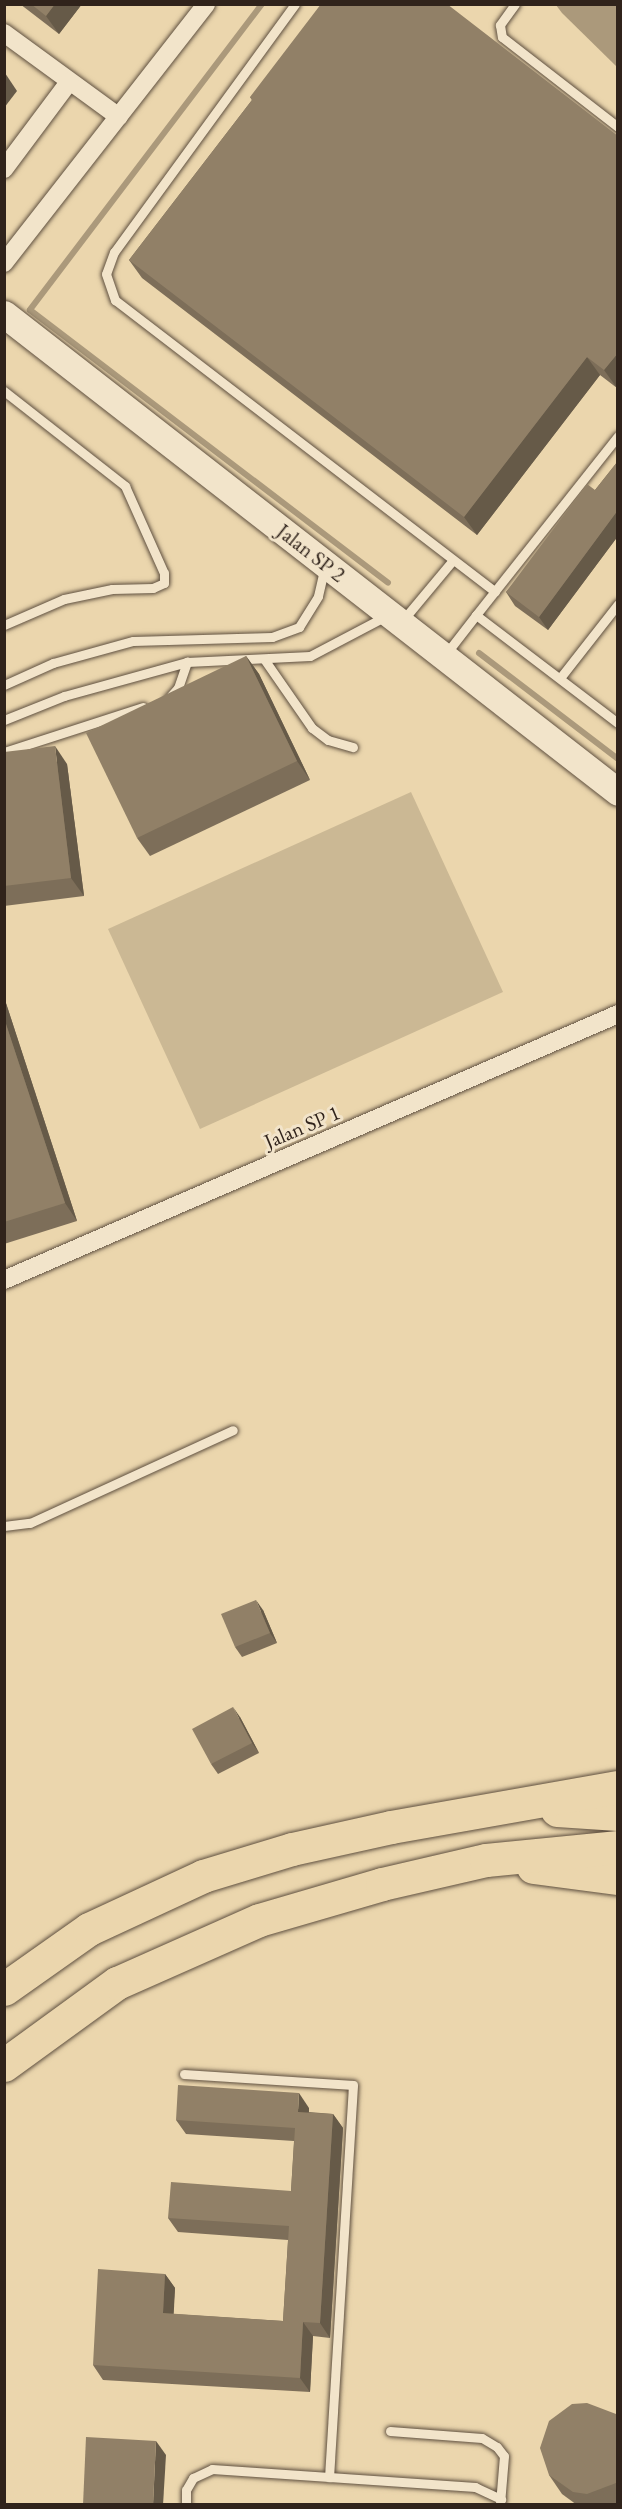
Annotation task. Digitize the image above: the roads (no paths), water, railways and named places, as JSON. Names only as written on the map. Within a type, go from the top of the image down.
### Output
[{"type":"highway","points":[[4,1989],[89,1929],[202,1876],[292,1849],[618,1787]]},
{"type":"highway","points":[[504,1807],[618,1814]]},
{"type":"highway","points":[[4,2065],[117,1983],[259,1920],[382,1884],[486,1860],[618,1846]]},
{"type":"highway","points":[[486,1860],[618,1878]]},
{"type":"street","points":[[4,262],[206,4]]},
{"type":"street","points":[[4,33],[119,117]]},
{"type":"street","points":[[4,169],[69,82]]},
{"type":"street","name":"Jalan SP 2","points":[[4,314],[618,792]]},
{"type":"street","name":"Jalan SP 1","points":[[4,1280],[618,1014]]},
{"type":"lane","points":[[295,4],[114,252],[106,274],[115,300],[495,591]]},
{"type":"lane","points":[[515,4],[500,25],[502,37],[618,127]]},
{"type":"lane","points":[[4,391],[125,486],[164,573],[164,583],[153,588],[112,589],[64,600],[4,626]]},
{"type":"lane","points":[[444,656],[618,436]]},
{"type":"lane","points":[[4,720],[75,693],[187,662],[310,656],[395,618],[453,560]]},
{"type":"lane","points":[[4,686],[53,663],[133,641],[272,637],[299,627],[318,596],[326,564]]},
{"type":"lane","points":[[560,678],[618,604]]},
{"type":"lane","points":[[476,615],[618,723]]},
{"type":"lane","points":[[264,659],[312,728],[328,740],[353,747]]},
{"type":"lane","points":[[4,753],[169,699],[187,662]]},
{"type":"lane","points":[[4,1526],[30,1523],[233,1430]]},
{"type":"lane","points":[[184,2074],[353,2085],[329,2477]]},
{"type":"lane","points":[[186,2505],[186,2490],[193,2478],[212,2469],[476,2487],[501,2502],[504,2456],[497,2447],[482,2438],[390,2431]]},
{"type":"waterway","points":[[262,4],[30,310],[388,583]]},
{"type":"waterway","points":[[479,653],[618,759]]}]
